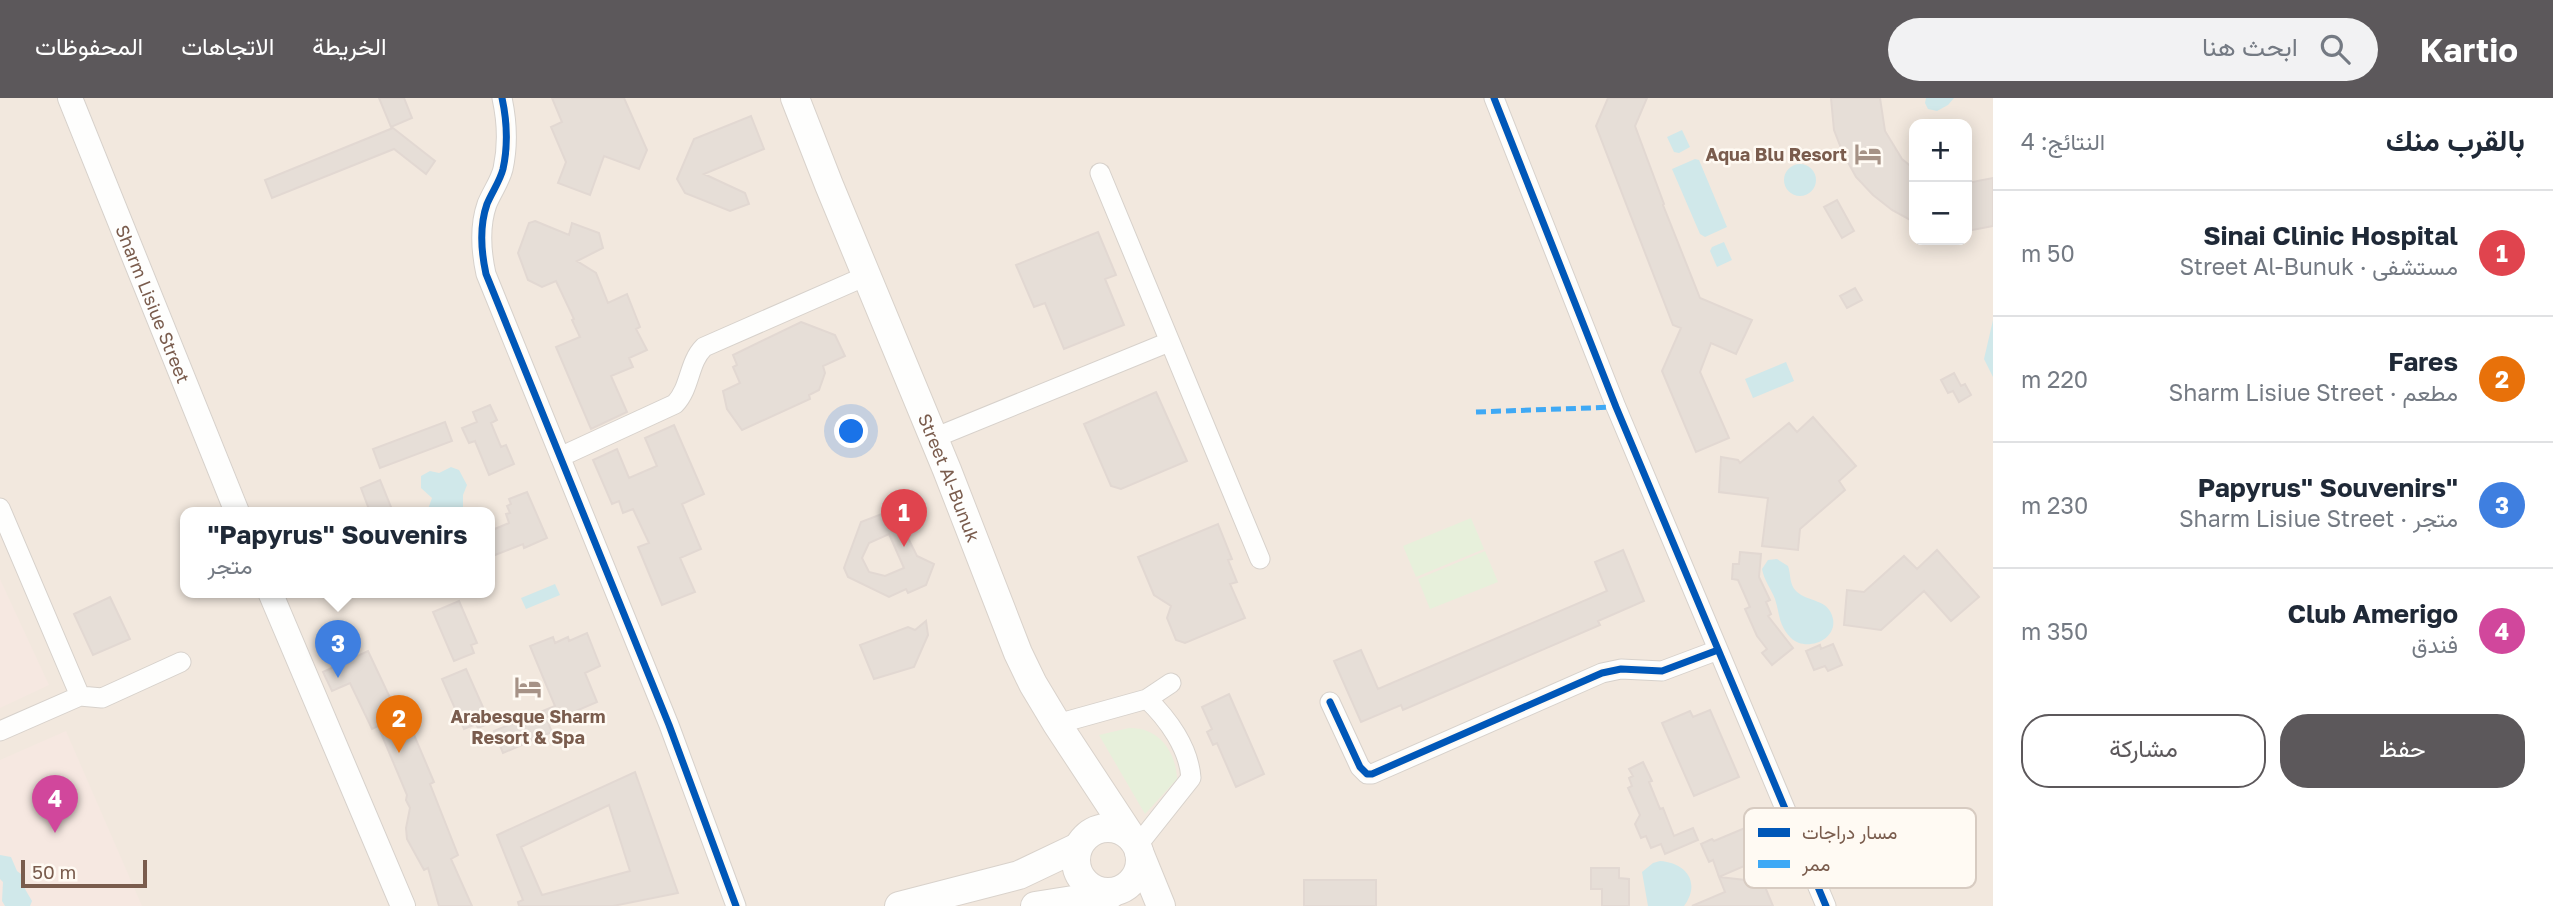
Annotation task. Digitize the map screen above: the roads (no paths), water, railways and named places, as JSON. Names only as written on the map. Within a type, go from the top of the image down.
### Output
[{"type":"main road","name":"Street Al-Bunuk","points":[[795,98],[934,438],[1006,626],[1028,674],[1057,724],[1137,847],[1161,906]]},
{"type":"main road","points":[[1099,829],[1119,830],[1137,847],[1140,861],[1135,878],[1121,890],[1119,899],[1092,888],[1079,875],[1075,857],[1078,848],[1083,839],[1099,829]]},
{"type":"main road","points":[[913,904],[1019,874],[1078,848]]},
{"type":"main road","points":[[1035,906],[1119,899]]},
{"type":"street","name":"Sharm Lisiue Street","points":[[70,98],[235,507]]},
{"type":"street","points":[[502,98],[506,124],[505,156],[502,172],[487,204],[482,249],[490,285],[668,725],[736,906]]},
{"type":"street","points":[[1494,98],[1616,407],[1785,808]]},
{"type":"street","points":[[1100,173],[1260,559]]},
{"type":"street","points":[[560,457],[675,404],[686,389],[694,359],[704,346],[866,276]]},
{"type":"street","points":[[934,438],[1169,342]]},
{"type":"street","points":[[0,508],[80,696]]},
{"type":"street","points":[[273,598],[403,906]]},
{"type":"street","points":[[1330,702],[1360,767],[1367,774],[1372,774],[1602,673],[1620,669],[1662,671],[1718,650]]},
{"type":"street","points":[[0,732],[80,696],[102,698],[181,662]]},
{"type":"street","points":[[1057,724],[1147,699],[1171,682]]},
{"type":"street","points":[[1137,847],[1191,778],[1190,763],[1165,717],[1147,699]]},
{"type":"street","points":[[1818,888],[1826,906]]},
{"type":"water","points":[[1926,98],[1954,98],[1937,111],[1928,109]]},
{"type":"water","points":[[1682,130],[1690,147],[1679,153],[1674,152],[1667,137]]},
{"type":"water","points":[[1695,159],[1699,160],[1727,227],[1705,237],[1700,234],[1672,169]]},
{"type":"water","points":[[1800,164],[1812,168],[1816,180],[1812,192],[1800,196],[1788,192],[1784,180],[1788,168]]},
{"type":"water","points":[[1724,242],[1732,260],[1717,267],[1710,251],[1712,247]]},
{"type":"water","points":[[1993,320],[1993,377],[1984,359]]},
{"type":"water","points":[[1786,362],[1794,381],[1753,398],[1745,379]]},
{"type":"water","points":[[451,467],[459,470],[467,485],[463,495],[463,507],[429,507],[432,498],[421,488],[421,476],[430,471],[439,473]]},
{"type":"water","points":[[1777,559],[1788,566],[1796,591],[1823,604],[1831,612],[1833,627],[1819,642],[1797,642],[1784,629],[1762,569],[1768,560]]},
{"type":"water","points":[[555,584],[560,595],[526,609],[521,598]]},
{"type":"water","points":[[0,855],[11,857],[17,871],[25,877],[25,889],[32,901],[30,906],[5,906],[2,901]]},
{"type":"water","points":[[1660,861],[1678,866],[1688,876],[1691,890],[1684,906],[1648,906],[1642,872]]},
{"type":"place","name":"Aqua Blu Resort","points":[[1868,154]]},
{"type":"place","name":"Sinai Clinic Hospital","points":[[904,547]]},
{"type":"place","name":"\"Papyrus\" Souvenirs","points":[[338,678]]},
{"type":"place","name":"Arabesque Sharm Resort & Spa","points":[[528,687]]},
{"type":"place","name":"Fares","points":[[399,753]]},
{"type":"place","name":"Club Amerigo","points":[[55,833]]}]
